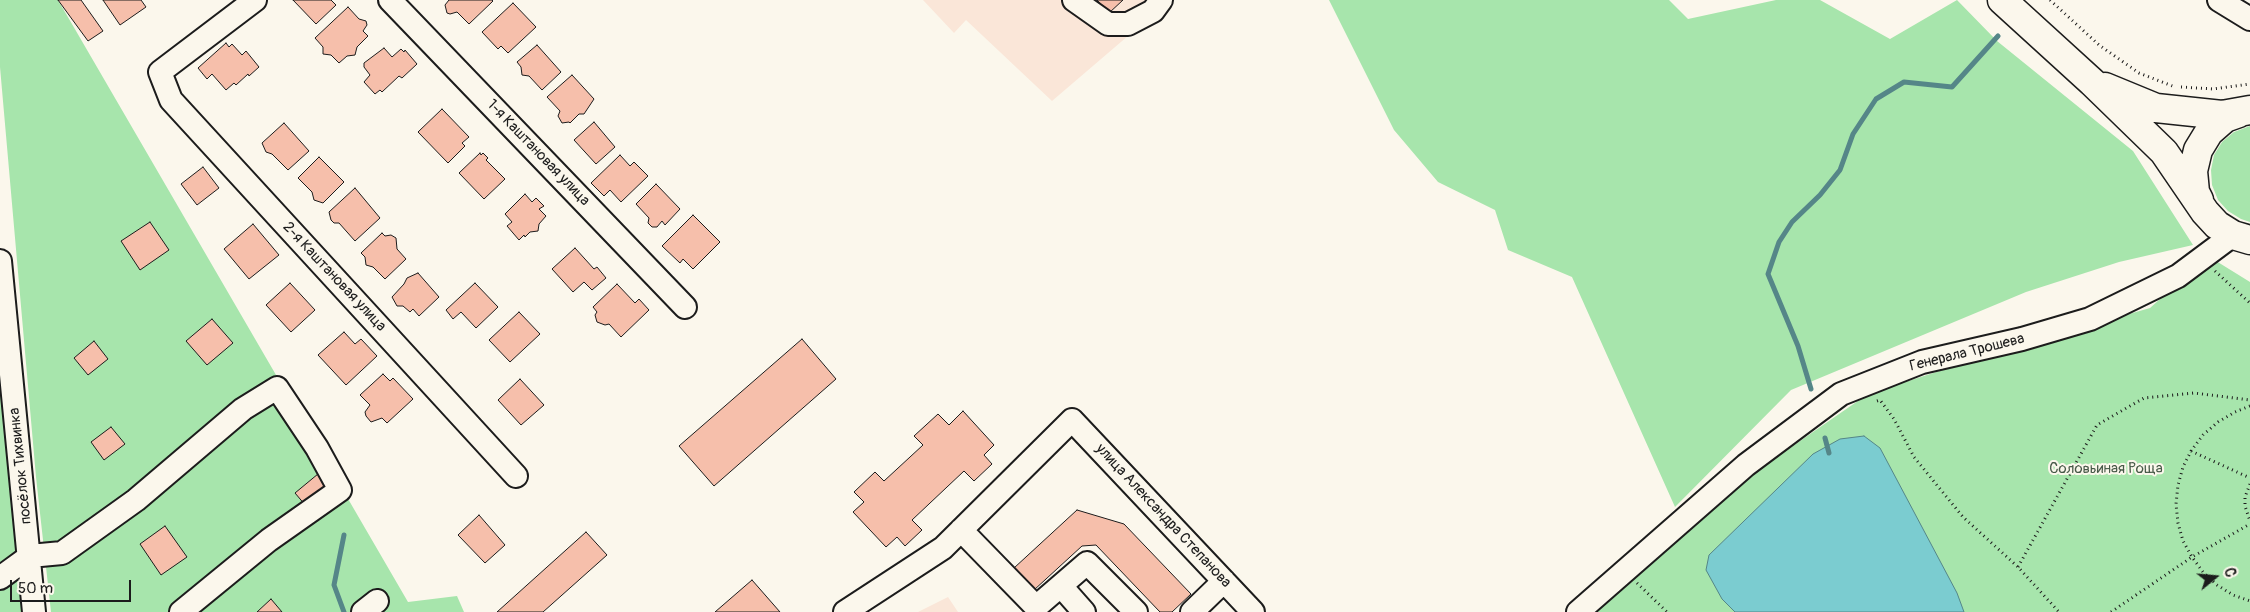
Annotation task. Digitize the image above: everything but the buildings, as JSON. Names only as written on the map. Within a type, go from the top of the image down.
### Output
[{"type":"main road","points":[[2005,1],[2164,152],[2204,212],[2217,225],[2246,239]]},
{"type":"main road","points":[[2092,82],[2156,108],[2222,115],[2248,110]]},
{"type":"main road","points":[[2204,212],[2195,192],[2193,171],[2198,150],[2209,132],[2225,118],[2248,110]]},
{"type":"street","name":"2-я Каштановая улица","points":[[255,0],[160,72],[172,100],[516,476]]},
{"type":"street","name":"1-я Каштановая улица","points":[[390,0],[685,307]]},
{"type":"street","points":[[1074,0],[1108,24],[1128,24],[1153,11],[1161,0]]},
{"type":"street","points":[[2219,0],[2250,19]]},
{"type":"street","name":"Генерала Трошева","points":[[1578,612],[1746,465],[1841,394],[1875,395],[1922,362],[2022,339],[2090,319],[2178,276],[2201,258],[2246,239]]},
{"type":"street","name":"посёлок Тихвинка","points":[[0,261],[34,612]]},
{"type":"street","points":[[0,578],[30,556],[62,553],[136,500],[243,408],[277,388],[317,448],[340,490],[269,540],[181,612]]},
{"type":"street","name":"улица Александра Степанова","points":[[961,530],[1072,420],[1253,612]]},
{"type":"street","points":[[845,612],[943,548],[961,530],[1036,607],[1087,563],[1136,612]]},
{"type":"street","points":[[1192,612],[1224,581]]},
{"type":"street","points":[[1061,586],[1084,612]]},
{"type":"path","points":[[2050,0],[2099,45],[2139,74],[2173,87],[2212,89],[2250,84]]},
{"type":"path","points":[[2201,258],[2250,303]]},
{"type":"path","points":[[2018,567],[2097,425],[2144,398],[2194,393],[2250,400]]},
{"type":"path","points":[[1875,395],[1894,419],[1914,457],[1963,517],[2018,567],[2059,612]]},
{"type":"path","points":[[2250,406],[2234,412],[2218,422],[2203,435],[2191,450],[2183,467],[2178,485],[2176,504],[2183,540],[2203,572],[2217,585],[2233,595],[2250,601]]},
{"type":"path","points":[[2191,450],[2250,478]]},
{"type":"path","points":[[2111,612],[2192,557],[2250,523],[2245,506],[2245,496],[2250,484]]},
{"type":"path","points":[[1631,589],[1644,577]]},
{"type":"path","points":[[1637,583],[1667,612]]},
{"type":"shaded area","points":[[923,0],[1170,0],[1052,101],[966,20],[954,33]]},
{"type":"shaded area","points":[[948,597],[958,612],[918,612]]},
{"type":"green space","points":[[0,0],[58,0],[408,602],[457,596],[464,612],[51,612],[36,477],[0,67]]},
{"type":"green space","points":[[1329,0],[1669,0],[1688,19],[1776,0],[1820,0],[1890,39],[1957,0],[1997,41],[2133,151],[2193,245],[2119,262],[2026,292],[1791,390],[1675,507],[1572,277],[1508,250],[1495,210],[1438,182],[1394,130]]},
{"type":"green space","points":[[2250,126],[2250,222],[2228,211],[2218,200],[2212,185],[2211,170],[2214,155],[2222,142],[2234,132]]},
{"type":"green space","name":"Соловьиная Роща","points":[[2208,256],[2250,282],[2250,612],[1588,612],[1658,539],[1868,394],[2017,346],[2150,308]]},
{"type":"green space","points":[[0,299],[23,546],[0,565]]},
{"type":"green space","points":[[24,569],[28,612],[0,612],[0,586]]},
{"type":"water","points":[[1864,436],[1880,448],[1957,593],[1964,612],[1735,612],[1722,599],[1706,570],[1709,555],[1813,454],[1840,439]]},
{"type":"waterway","points":[[1811,389],[1798,346],[1768,274],[1779,242],[1792,222],[1820,195],[1840,170],[1853,134],[1876,99],[1904,82],[1952,87],[1998,36]]},
{"type":"waterway","points":[[1825,438],[1829,453]]},
{"type":"waterway","points":[[344,535],[334,585],[344,612]]}]
